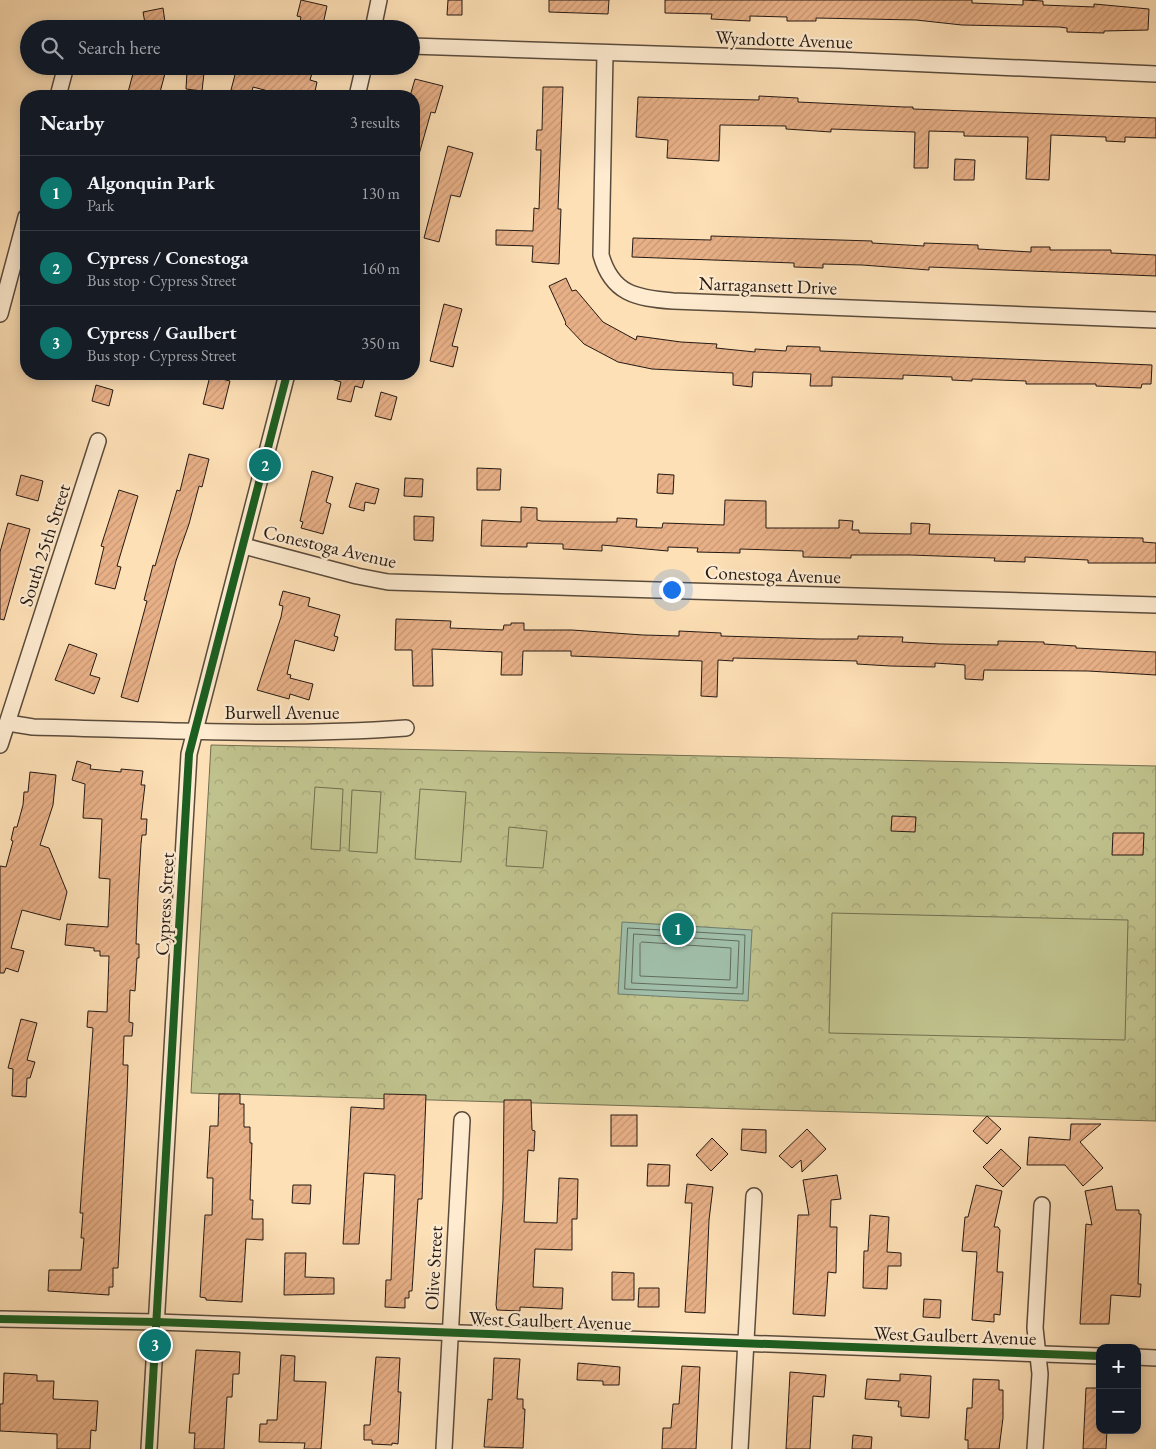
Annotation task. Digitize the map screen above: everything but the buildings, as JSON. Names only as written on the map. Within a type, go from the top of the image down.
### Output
[{"type":"street","points":[[375,20],[379,0]]},
{"type":"street","name":"Wyandotte Avenue","points":[[420,46],[605,54],[839,60],[1156,74]]},
{"type":"street","name":"Narragansett Drive","points":[[605,54],[601,255],[610,277],[616,284],[634,296],[672,301],[1156,320]]},
{"type":"street","points":[[60,90],[64,75]]},
{"type":"street","points":[[358,90],[362,75]]},
{"type":"street","points":[[0,314],[20,239]]},
{"type":"street","name":"Cypress Street","points":[[149,1449],[187,774],[193,732],[244,546],[286,380]]},
{"type":"street","name":"South 25th Street","points":[[0,745],[98,442]]},
{"type":"street","name":"Conestoga Avenue","points":[[244,546],[357,576],[388,582],[1156,605]]},
{"type":"street","name":"Burwell Avenue","points":[[8,723],[33,727],[193,732],[352,732],[406,728]]},
{"type":"street","name":"Olive Street","points":[[444,1449],[462,1120]]},
{"type":"street","points":[[740,1449],[754,1196]]},
{"type":"street","points":[[1036,1449],[1040,1374],[1035,1328],[1042,1205]]},
{"type":"street","name":"West Gaulbert Avenue","points":[[0,1319],[156,1322],[1096,1356]]},
{"type":"street","points":[[1141,1357],[1156,1358]]},
{"type":"green space","points":[[211,745],[1156,766],[1156,1121],[191,1093]]},
{"type":"green space","points":[[315,787],[343,789],[340,851],[311,849]]},
{"type":"green space","points":[[420,789],[466,792],[461,862],[415,859]]},
{"type":"green space","points":[[352,790],[381,792],[377,853],[349,851]]},
{"type":"green space","points":[[509,827],[547,831],[543,868],[506,866]]},
{"type":"green space","points":[[832,913],[1128,920],[1125,1040],[829,1033]]},
{"type":"water","points":[[622,922],[752,930],[748,1001],[618,994]]},
{"type":"cycle path","points":[[149,1449],[189,754],[285,380]]},
{"type":"cycle path","points":[[0,1319],[156,1322],[1096,1356]]},
{"type":"place","name":"Cypress / Conestoga","points":[[265,465]]},
{"type":"place","name":"Algonquin Park","points":[[678,929]]},
{"type":"place","name":"Cypress / Gaulbert","points":[[155,1345]]}]
